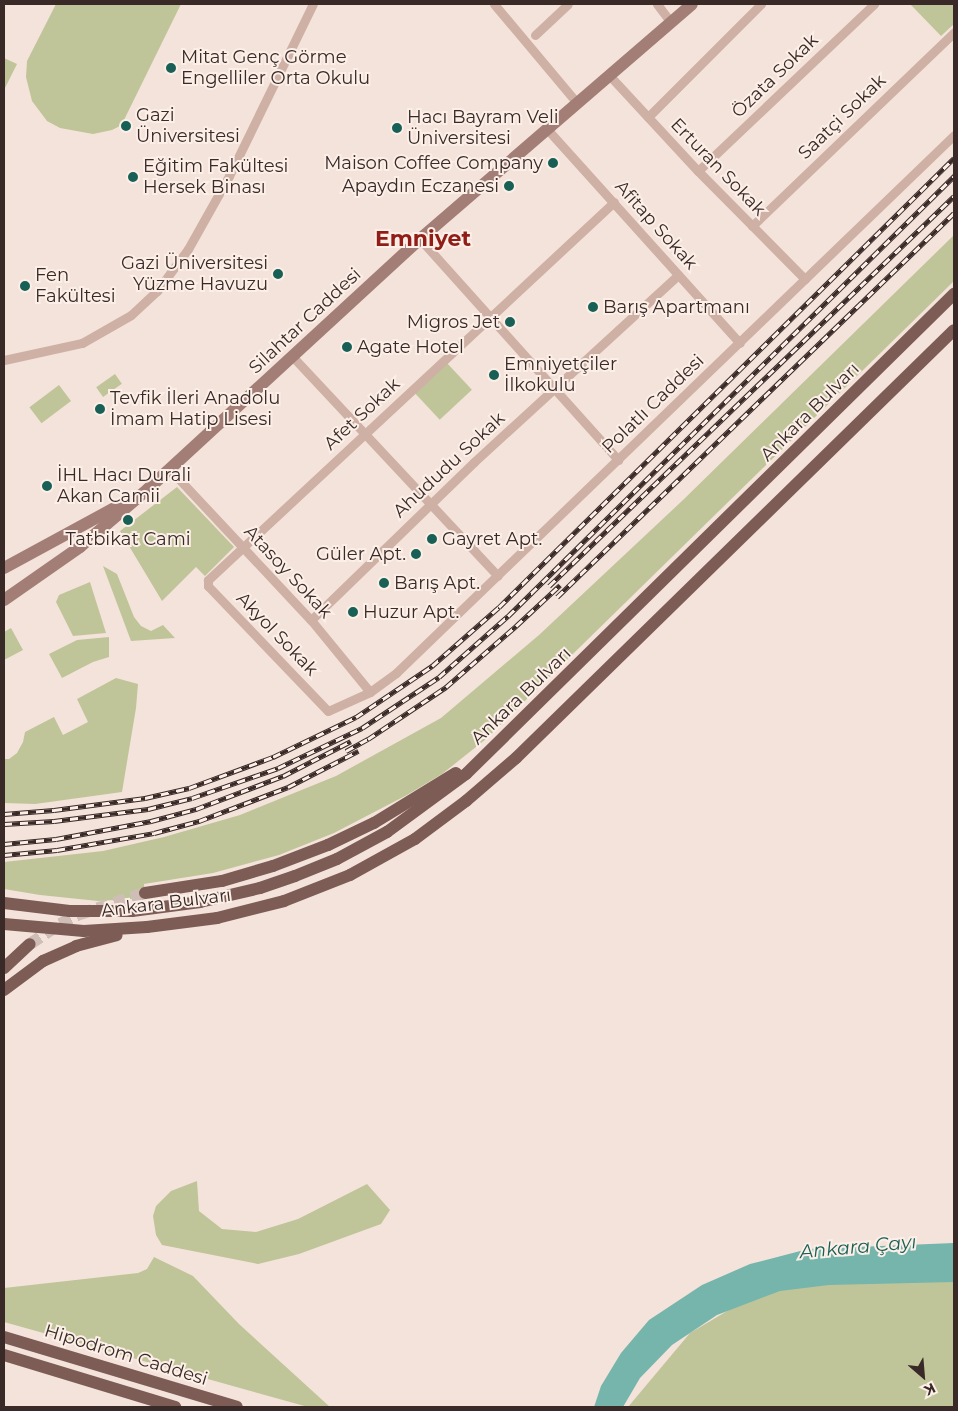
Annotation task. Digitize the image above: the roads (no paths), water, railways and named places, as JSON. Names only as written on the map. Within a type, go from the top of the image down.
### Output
[{"type":"main road","name":"Silahtar Caddesi","points":[[4,600],[80,547],[148,489],[420,239],[670,21],[692,4]]},
{"type":"main road","name":"Ankara Bulvarı","points":[[4,903],[70,911],[132,911],[200,902],[260,888],[336,859],[387,832],[466,774],[494,748],[954,294]]},
{"type":"main road","name":"Ankara Bulvarı","points":[[4,924],[84,931],[147,928],[217,918],[284,900],[350,875],[415,839],[466,801],[516,758],[954,330]]},
{"type":"main road","name":"Silahtar Caddesi","points":[[4,568],[148,489]]},
{"type":"main road","points":[[145,893],[222,881],[273,866],[328,845],[398,809],[494,748]]},
{"type":"main road","points":[[4,990],[43,961],[60,953],[89,942],[147,928]]},
{"type":"main road","points":[[4,968],[30,944]]},
{"type":"main road","name":"Hipodrom Caddesi","points":[[4,1337],[237,1407]]},
{"type":"main road","name":"Hipodrom Caddesi","points":[[4,1355],[175,1407]]},
{"type":"street","points":[[4,360],[82,343],[130,315],[157,291],[188,249],[229,176],[313,4]]},
{"type":"street","points":[[494,4],[577,103]]},
{"type":"street","points":[[535,35],[568,4]]},
{"type":"street","points":[[657,4],[670,21]]},
{"type":"street","points":[[648,117],[760,4]]},
{"type":"street","name":"Özata Sokak","points":[[698,171],[874,4]]},
{"type":"street","name":"Saatçi Sokak","points":[[752,226],[954,32]]},
{"type":"street","name":"Erturan Sokak","points":[[609,75],[698,171],[805,279]]},
{"type":"street","name":"Afitap Sokak","points":[[547,129],[740,343]]},
{"type":"street","name":"Polatlı Caddesi","points":[[370,692],[396,674],[954,135]]},
{"type":"street","name":"Afet Sokak","points":[[243,547],[614,202]]},
{"type":"street","points":[[420,239],[488,318],[618,460]]},
{"type":"street","name":"Ahududu Sokak","points":[[311,620],[430,504],[678,275]]},
{"type":"street","points":[[292,356],[498,576]]},
{"type":"street","name":"Atasoy Sokak","points":[[177,477],[311,620],[370,692]]},
{"type":"street","name":"Akyol Sokak","points":[[243,547],[212,574],[208,580],[208,586],[328,711],[370,692]]},
{"type":"water","name":"Ankara Çayı","points":[[954,1243],[954,1282],[829,1285],[780,1291],[717,1315],[672,1345],[640,1378],[623,1407],[594,1407],[601,1386],[621,1353],[649,1320],[702,1285],[750,1264],[808,1249]]},
{"type":"tunnel","points":[[30,944],[60,924],[80,914],[145,893]]},
{"type":"railway","points":[[4,814],[54,810],[145,798],[189,788],[273,757],[356,717],[432,666],[499,607],[954,158]]},
{"type":"railway","points":[[4,824],[54,821],[148,809],[192,798],[278,768],[362,728],[439,677],[508,616],[954,176]]},
{"type":"railway","points":[[549,586],[954,196]]},
{"type":"railway","points":[[557,597],[954,213]]},
{"type":"railway","points":[[346,751],[368,739],[446,687],[560,585]]},
{"type":"railway","points":[[4,844],[56,839],[151,821],[196,809],[283,776],[351,741]]},
{"type":"railway","points":[[4,855],[57,850],[154,833],[199,821],[288,787],[358,751]]},
{"type":"place","name":"Mitat Genç Görme Engelliler Orta Okulu","points":[[171,68]]},
{"type":"place","name":"Gazi Üniversitesi","points":[[126,126]]},
{"type":"place","name":"Hacı Bayram Veli Üniversitesi","points":[[397,128]]},
{"type":"place","name":"Maison Coffee Company","points":[[553,163]]},
{"type":"place","name":"Eğitim Fakültesi Hersek Binası","points":[[133,177]]},
{"type":"place","name":"Apaydın Eczanesi","points":[[509,186]]},
{"type":"place","name":"Gazi Üniversitesi Yüzme Havuzu","points":[[278,274]]},
{"type":"place","name":"Fen Fakültesi","points":[[25,286]]},
{"type":"place","name":"Barış Apartmanı","points":[[593,307]]},
{"type":"place","name":"Migros Jet","points":[[510,322]]},
{"type":"place","name":"Agate Hotel","points":[[347,347]]},
{"type":"place","name":"Emniyetçiler İlkokulu","points":[[494,375]]},
{"type":"place","name":"Tevfik İleri Anadolu İmam Hatip Lisesi","points":[[100,409]]},
{"type":"place","name":"İHL Hacı Durali Akan Camii","points":[[47,486]]},
{"type":"place","name":"Tatbikat Cami","points":[[128,520]]},
{"type":"place","name":"Gayret Apt.","points":[[432,539]]},
{"type":"place","name":"Güler Apt.","points":[[416,554]]},
{"type":"place","name":"Barış Apt.","points":[[384,583]]},
{"type":"place","name":"Huzur Apt.","points":[[353,612]]},
{"type":"district","name":"Emniyet","points":[[423,239]]}]
